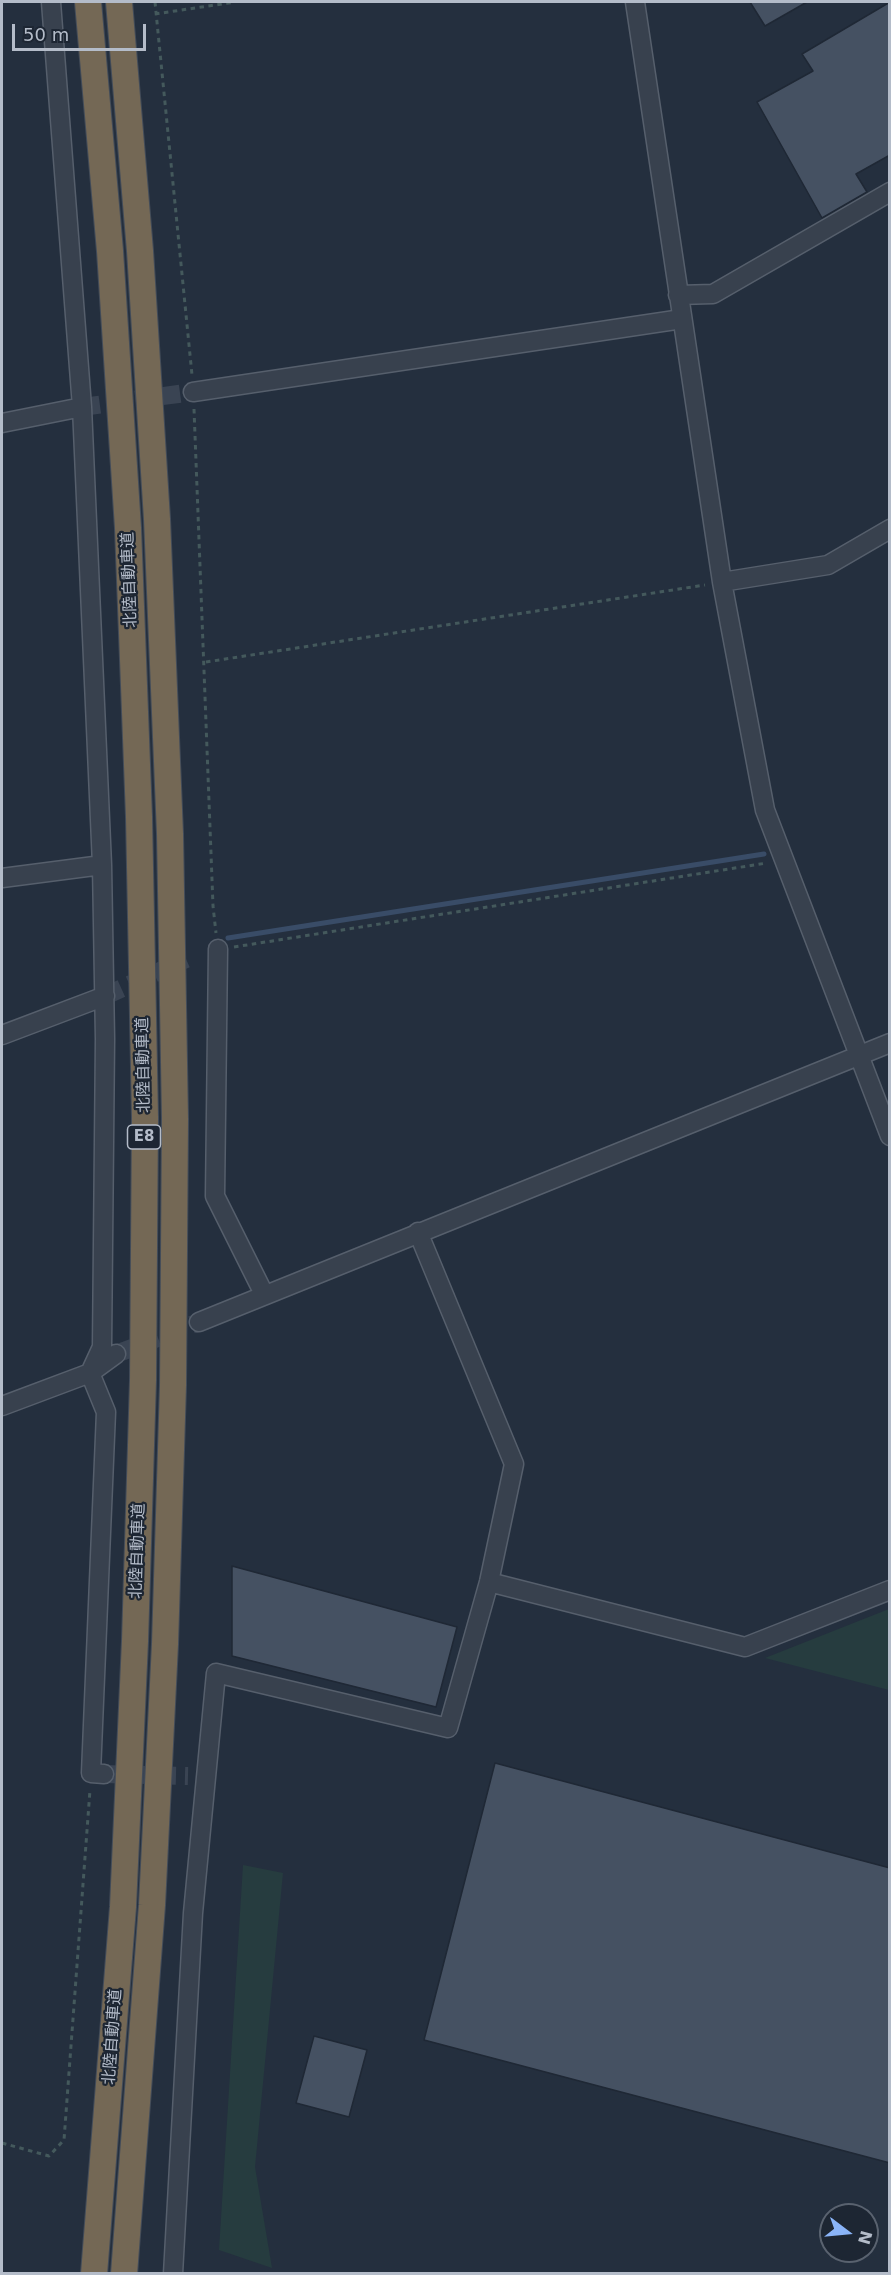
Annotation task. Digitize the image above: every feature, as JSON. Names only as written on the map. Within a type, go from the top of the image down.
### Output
[{"type":"highway","name":"北陸自動車道","points":[[88,2],[110,251],[128,540],[140,817],[145,1118],[143,1380],[135,1641],[123,1907],[94,2274]]},
{"type":"highway","name":"北陸自動車道","points":[[118,2],[140,251],[157,519],[170,834],[175,1119],[173,1385],[165,1656],[152,1916],[124,2274]]},
{"type":"street","points":[[51,2],[82,407],[102,865],[105,996],[102,1347],[90,1373],[106,1412],[98,1774]]},
{"type":"street","points":[[635,2],[722,582],[765,810],[857,1056],[890,1136]]},
{"type":"street","points":[[678,295],[713,294],[890,192]]},
{"type":"street","points":[[193,392],[682,319]]},
{"type":"street","points":[[2,423],[82,407]]},
{"type":"street","points":[[722,582],[828,565],[890,529]]},
{"type":"street","points":[[2,878],[102,865]]},
{"type":"street","points":[[218,949],[215,1196],[264,1294]]},
{"type":"street","points":[[2,1035],[105,996]]},
{"type":"street","points":[[199,1322],[890,1043]]},
{"type":"street","points":[[173,2274],[193,1913],[216,1673],[448,1728],[489,1582],[514,1464],[418,1232]]},
{"type":"street","points":[[2,1406],[90,1373],[116,1354]]},
{"type":"street","points":[[489,1582],[745,1647],[890,1590]]},
{"type":"street","points":[[188,1776],[207,1777]]},
{"type":"path","points":[[155,2],[193,392],[206,662],[213,906],[218,949],[785,860]]},
{"type":"path","points":[[155,14],[236,2]]},
{"type":"path","points":[[206,662],[722,582]]},
{"type":"path","points":[[2,2143],[49,2156],[64,2140],[98,1774]]},
{"type":"green space","points":[[889,1609],[889,1690],[765,1658]]},
{"type":"green space","points":[[243,1865],[283,1873],[255,2167],[272,2268],[219,2250]]},
{"type":"building","points":[[750,2],[807,2],[765,26]]},
{"type":"building","points":[[890,2],[890,155],[856,174],[867,192],[822,218],[757,102],[813,71],[802,54]]},
{"type":"building","points":[[232,1566],[457,1627],[436,1707],[232,1656]]},
{"type":"building","points":[[495,1763],[890,1868],[890,2163],[424,2040]]},
{"type":"building","points":[[314,2036],[367,2050],[349,2117],[296,2103]]},
{"type":"waterway","points":[[228,938],[764,854]]},
{"type":"tunnel","points":[[82,407],[193,392]]},
{"type":"tunnel","points":[[105,996],[186,959]]},
{"type":"tunnel","points":[[116,1354],[199,1322]]},
{"type":"tunnel","points":[[104,1774],[188,1776]]}]
